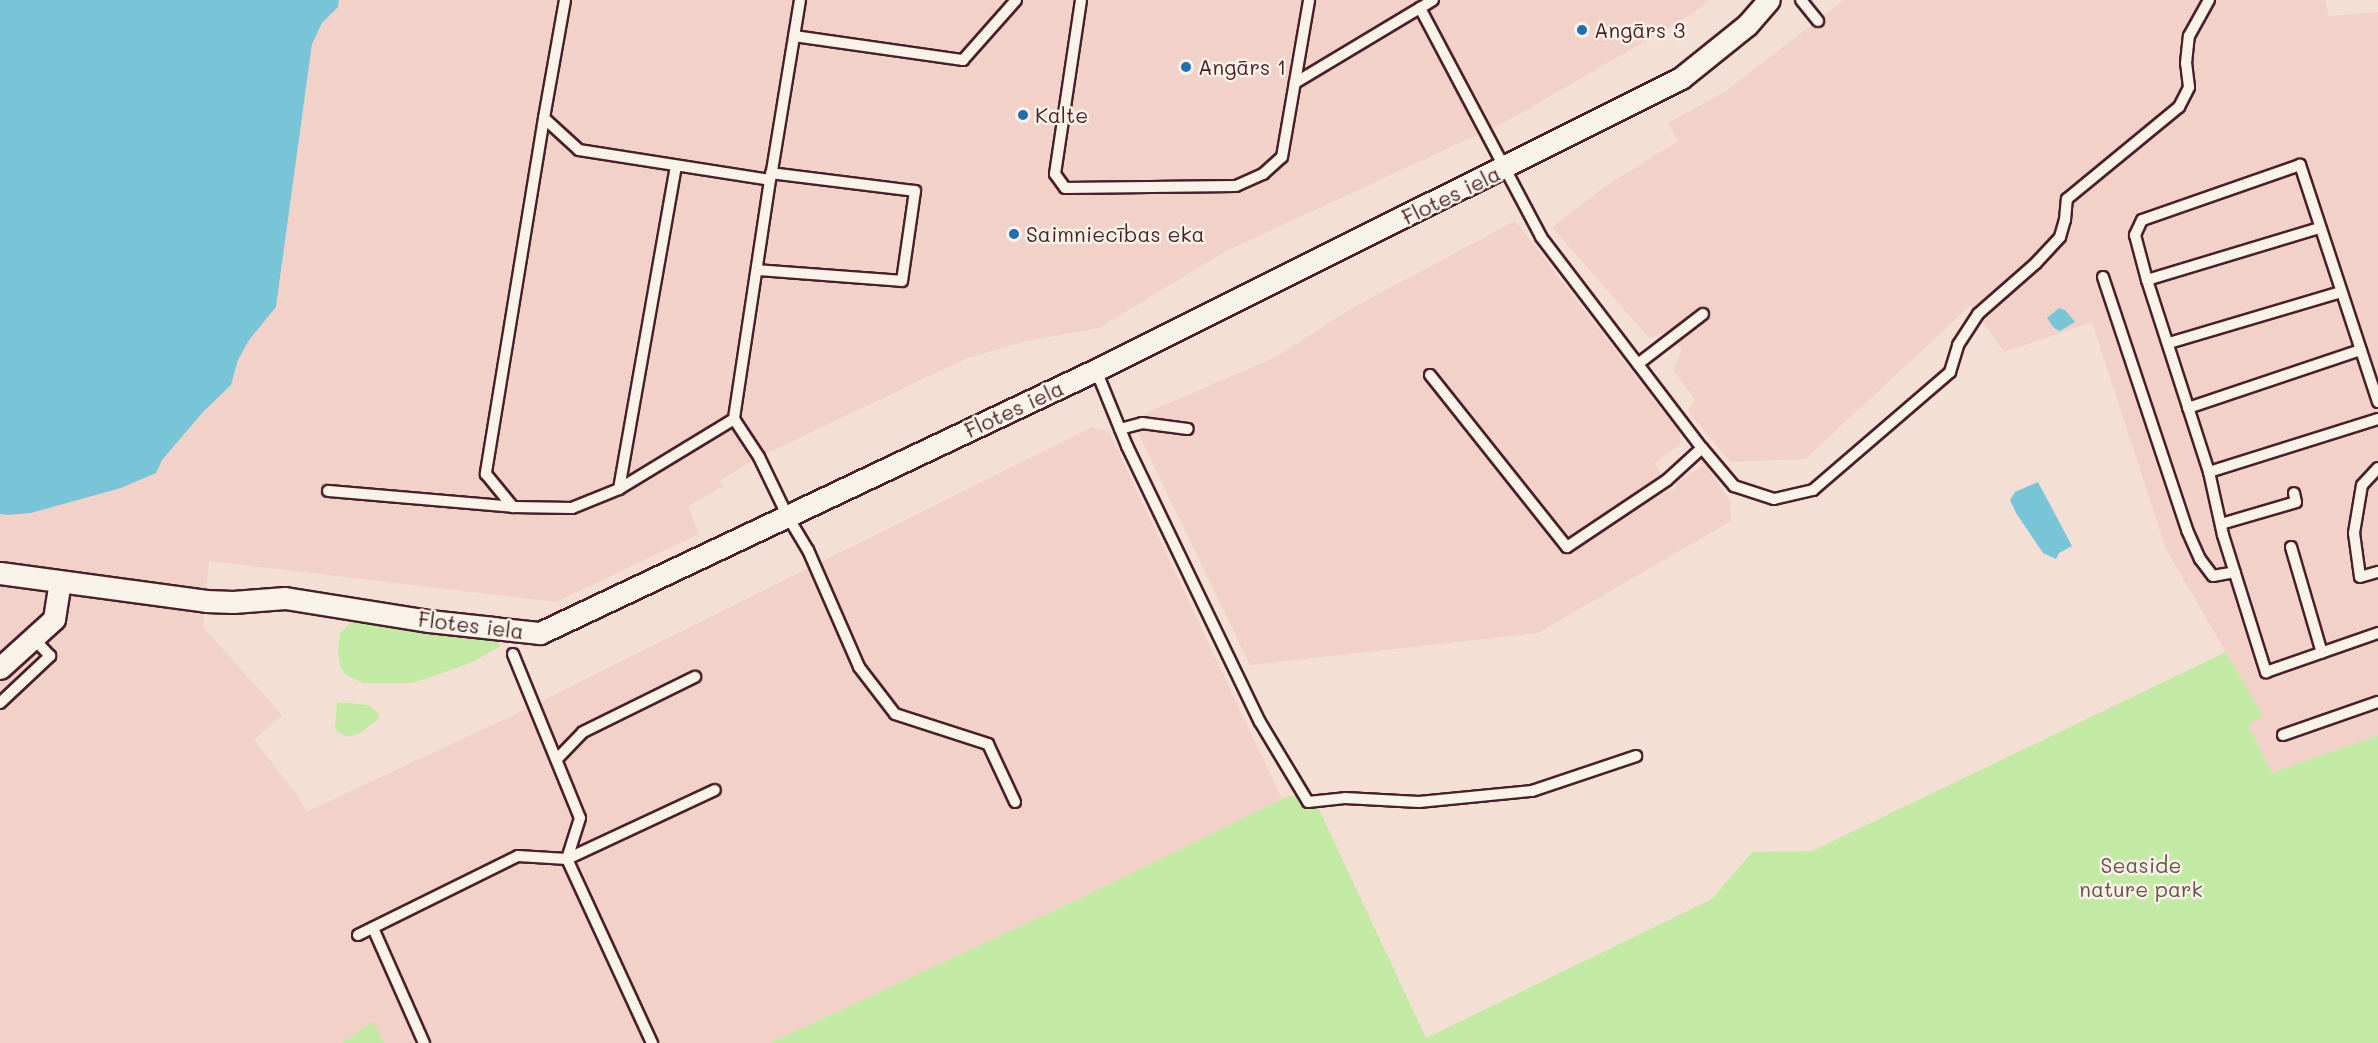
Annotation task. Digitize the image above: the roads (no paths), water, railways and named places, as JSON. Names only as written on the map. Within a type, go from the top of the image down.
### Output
[{"type":"street","name":"Flotes iela","points":[[0,573],[206,601],[233,602],[285,598],[429,621],[540,633],[1096,370],[1682,78],[1748,26],[1769,0]]},
{"type":"street","points":[[0,668],[54,619],[60,581]]},
{"type":"lane","points":[[513,507],[486,474],[565,0]]},
{"type":"lane","points":[[800,0],[734,419],[759,457],[788,517],[808,550],[859,667],[895,714],[988,744],[1015,802]]},
{"type":"lane","points":[[794,36],[963,60],[1012,0]]},
{"type":"lane","points":[[1081,0],[1055,174],[1065,188],[1236,186],[1263,174],[1282,157],[1309,0]]},
{"type":"lane","points":[[1294,83],[1433,0]]},
{"type":"lane","points":[[1801,0],[1818,21]]},
{"type":"lane","points":[[1420,8],[1541,237],[1702,448],[1734,486],[1774,500],[1813,490],[1950,372],[1958,345],[1978,314],[2036,263],[2060,237],[2065,220],[2067,199],[2179,107],[2189,87],[2186,63],[2189,36],[2209,0]]},
{"type":"lane","points":[[544,118],[579,150],[676,167],[915,191],[902,281],[757,270]]},
{"type":"lane","points":[[2378,402],[2300,165],[2142,220],[2135,235],[2147,280],[2209,472],[2221,524],[2266,672],[2378,633]]},
{"type":"lane","points":[[619,489],[676,167]]},
{"type":"lane","points":[[2147,280],[2319,228]]},
{"type":"lane","points":[[2103,277],[2187,530],[2200,560],[2213,576],[2235,572]]},
{"type":"lane","points":[[2169,343],[2341,292]]},
{"type":"lane","points":[[1638,364],[1703,314]]},
{"type":"lane","points":[[2188,408],[2360,350]]},
{"type":"lane","points":[[1096,370],[1120,429],[1260,722],[1308,802],[1345,798],[1419,802],[1532,791],[1636,756]]},
{"type":"lane","points":[[1430,375],[1567,547],[1667,480],[1702,448]]},
{"type":"lane","points":[[2209,472],[2378,418]]},
{"type":"lane","points":[[328,491],[513,507],[572,508],[619,489],[734,419]]},
{"type":"lane","points":[[1120,429],[1142,423],[1188,429]]},
{"type":"lane","points":[[2378,468],[2362,485],[2354,533],[2360,577],[2378,572]]},
{"type":"lane","points":[[2221,524],[2296,502],[2294,493]]},
{"type":"lane","points":[[2291,547],[2322,653]]},
{"type":"lane","points":[[0,703],[50,656],[33,638]]},
{"type":"lane","points":[[513,654],[580,818],[567,859],[652,1043]]},
{"type":"lane","points":[[557,759],[583,732],[695,677]]},
{"type":"lane","points":[[2283,735],[2378,702]]},
{"type":"lane","points":[[358,935],[518,856],[567,859],[715,790]]},
{"type":"lane","points":[[373,928],[424,1043]]},
{"type":"water","points":[[0,0],[339,0],[338,7],[322,23],[312,44],[276,307],[249,340],[238,360],[231,385],[203,412],[162,460],[156,473],[121,488],[31,513],[8,515],[0,514]]},
{"type":"water","points":[[2059,308],[2065,310],[2075,322],[2060,331],[2054,328],[2047,318]]},
{"type":"water","points":[[2038,482],[2072,546],[2059,553],[2056,559],[2043,553],[2010,500],[2015,492]]},
{"type":"place","name":"Angārs 3","points":[[1582,30]]},
{"type":"place","name":"Angārs 1","points":[[1186,67]]},
{"type":"place","name":"Kalte","points":[[1023,115]]},
{"type":"place","name":"Saimniecības eka","points":[[1014,234]]},
{"type":"park label","name":"Seaside nature park","points":[[2141,877]]}]
